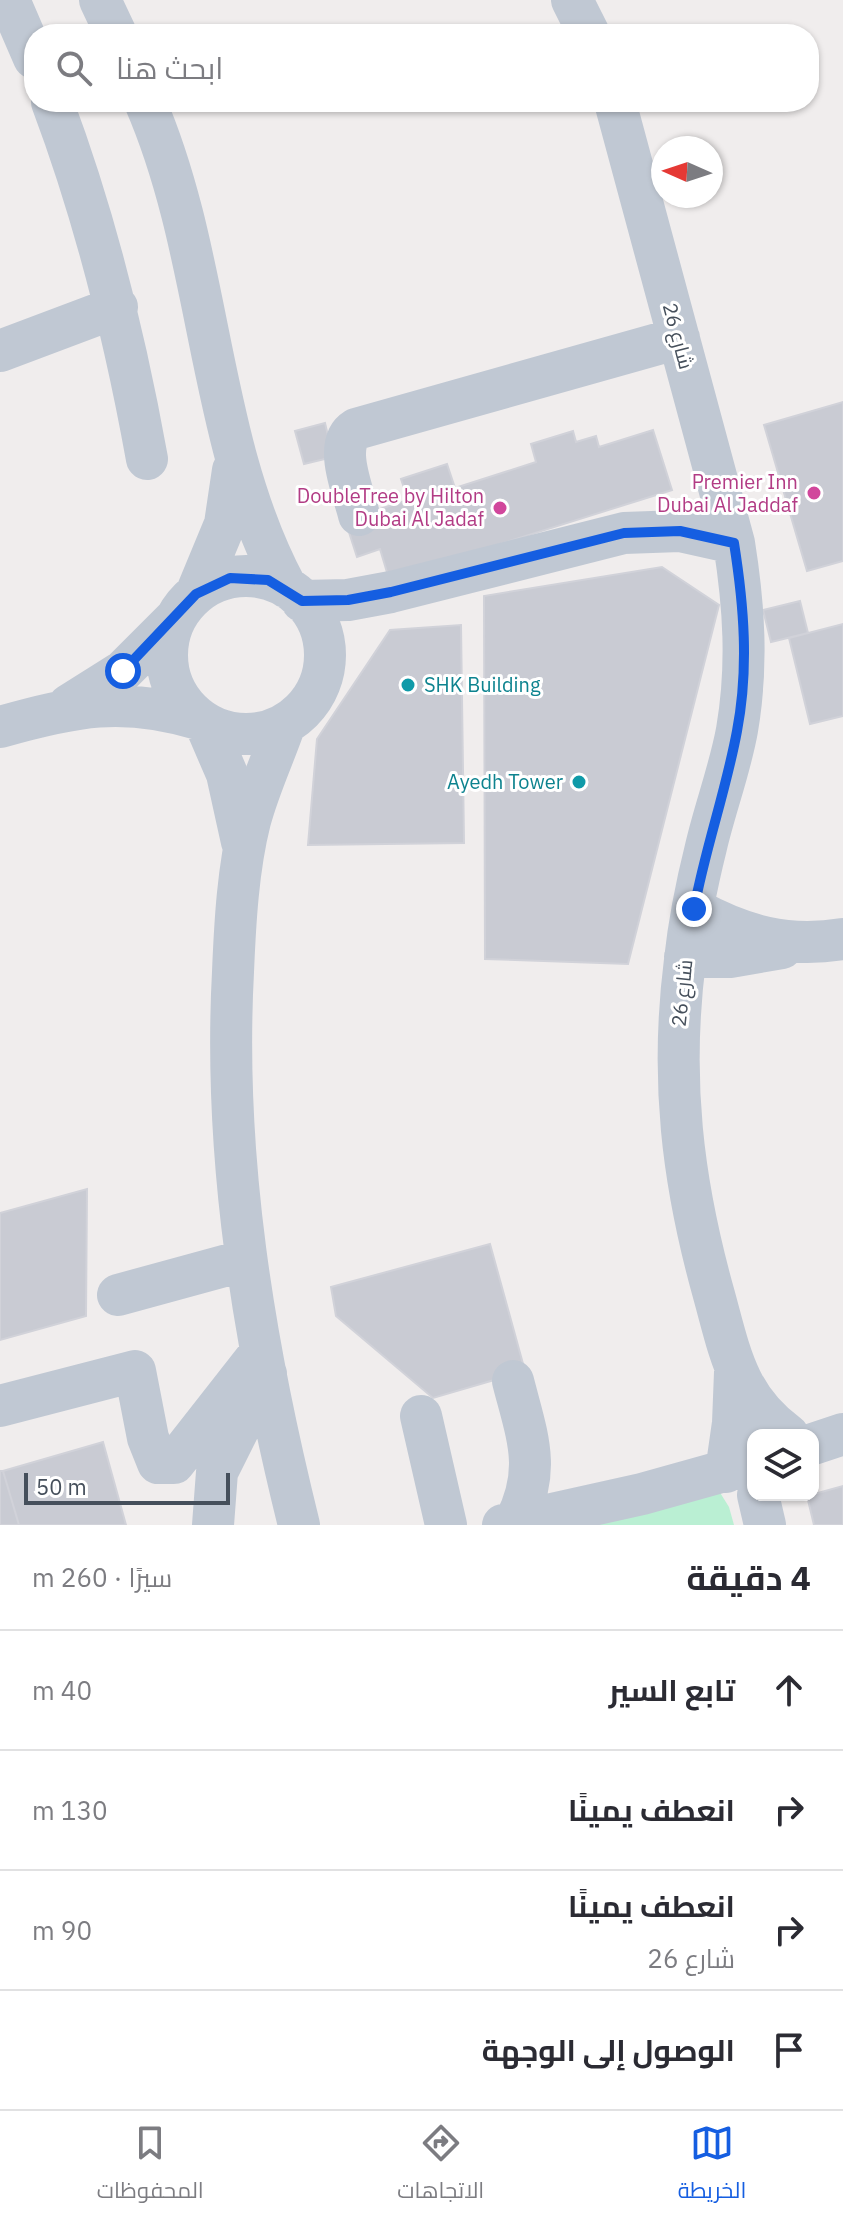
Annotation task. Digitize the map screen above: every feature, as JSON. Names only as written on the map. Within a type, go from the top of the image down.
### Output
[{"type":"street","points":[[9,0],[24,35]]},
{"type":"street","points":[[100,0],[111,24]]},
{"type":"street","points":[[572,0],[584,24]]},
{"type":"street","points":[[55,112],[92,217],[117,307],[147,459]]},
{"type":"street","points":[[149,112],[175,183],[194,252],[248,506],[294,594],[318,625],[324,654],[323,668]]},
{"type":"street","name":"شارع 26","points":[[618,112],[734,543],[744,605],[744,668],[737,731],[706,847],[685,957],[677,1038],[678,1116],[689,1194],[735,1372],[733,1423],[747,1470]]},
{"type":"street","points":[[0,351],[117,307]]},
{"type":"street","points":[[359,515],[344,448],[347,436],[356,429],[679,338]]},
{"type":"street","points":[[234,449],[225,524],[169,637],[169,673],[175,691],[202,721],[227,774],[245,855]]},
{"type":"street","points":[[624,533],[672,507],[715,473]]},
{"type":"street","points":[[61,710],[123,671],[186,607],[230,578],[250,576],[294,594],[348,600],[624,533],[680,531],[734,543]]},
{"type":"street","points":[[0,727],[61,710],[131,704],[202,721],[237,734],[254,734],[285,724],[307,706],[343,631],[365,609],[391,592]]},
{"type":"street","points":[[285,724],[250,823],[235,935],[230,1029],[233,1123],[246,1260],[263,1363],[299,1525]]},
{"type":"street","points":[[694,909],[742,933],[795,944]]},
{"type":"street","points":[[685,957],[741,956],[795,944],[843,939]]},
{"type":"street","points":[[118,1295],[246,1260]]},
{"type":"street","points":[[0,1406],[135,1371],[148,1438],[158,1463],[174,1463],[263,1363]]},
{"type":"street","points":[[213,1525],[217,1472],[263,1363]]},
{"type":"street","name":"شارع 26","points":[[735,1372],[767,1419],[790,1429]]},
{"type":"street","points":[[509,1524],[528,1489],[532,1453],[513,1381]]},
{"type":"street","points":[[421,1416],[446,1525]]},
{"type":"street","points":[[532,1453],[554,1483],[581,1508]]},
{"type":"street","points":[[509,1524],[747,1473]]},
{"type":"street","points":[[757,1501],[765,1525]]},
{"type":"green space","points":[[719,1491],[729,1507],[734,1525],[574,1525]]},
{"type":"building","name":"Premier Inn Dubai Al Jaddaf","points":[[843,402],[843,561],[807,571],[764,425]]},
{"type":"building","points":[[325,423],[333,457],[304,464],[295,431]]},
{"type":"building","name":"DoubleTree by Hilton Dubai Al Jadaf","points":[[653,430],[672,490],[389,579],[380,549],[357,557],[345,520],[408,500],[401,479],[447,464],[455,488],[536,462],[531,444],[573,431],[576,442],[596,436],[599,447]]},
{"type":"building","name":"Ayedh Tower","points":[[662,567],[719,605],[628,964],[485,959],[484,596]]},
{"type":"building","points":[[800,601],[808,633],[771,642],[763,610]]},
{"type":"building","points":[[843,624],[843,716],[810,724],[789,638]]},
{"type":"building","name":"SHK Building","points":[[461,625],[464,843],[308,845],[317,739],[390,630]]},
{"type":"building","points":[[87,1189],[86,1316],[0,1340],[0,1213]]},
{"type":"building","points":[[490,1244],[525,1371],[433,1398],[336,1316],[331,1287]]},
{"type":"building","points":[[103,1442],[126,1525],[19,1525],[3,1471]]},
{"type":"building","points":[[0,1471],[3,1471],[19,1525],[0,1525]]},
{"type":"building","points":[[843,1486],[843,1525],[814,1525],[808,1501],[819,1501],[819,1493]]},
{"type":"place","name":"Premier Inn Dubai Al Jaddaf","points":[[814,493]]},
{"type":"place","name":"DoubleTree by Hilton Dubai Al Jadaf","points":[[500,508]]},
{"type":"place","name":"SHK Building","points":[[408,685]]},
{"type":"place","name":"Ayedh Tower","points":[[579,782]]},
{"type":"route","points":[[123,671],[150,647],[196,594],[230,578],[250,576],[268,580],[286,587],[302,601],[348,600],[624,533],[680,531],[734,543],[744,605],[744,668],[737,731],[706,847],[694,909]]}]
